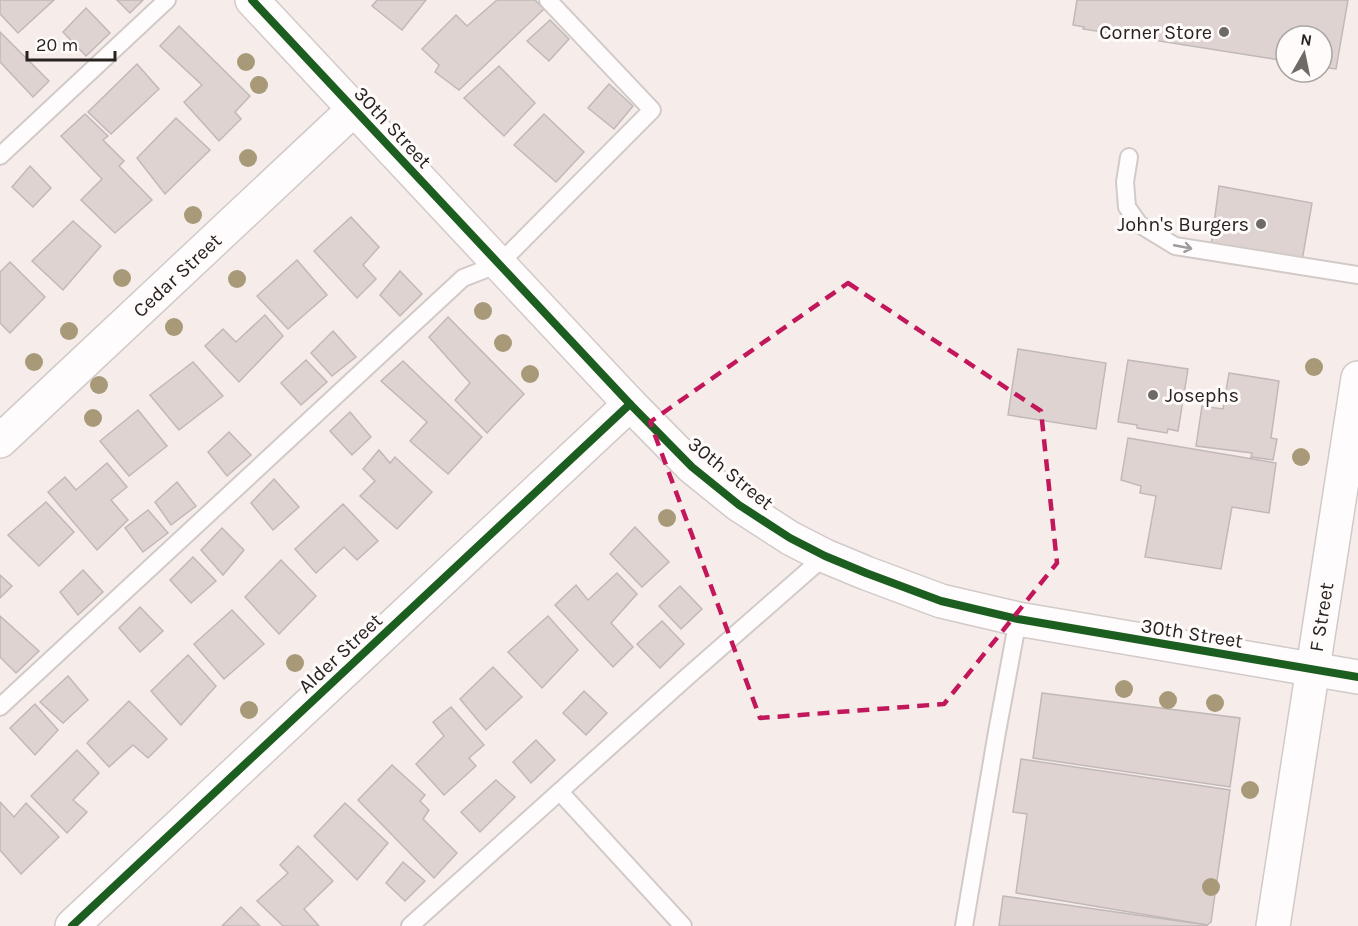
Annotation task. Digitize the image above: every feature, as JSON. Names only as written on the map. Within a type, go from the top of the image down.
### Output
[{"type":"street","name":"30th Street","points":[[252,0],[630,404],[692,467],[740,506],[790,538],[825,556],[941,601],[1018,619],[1358,677]]},
{"type":"street","name":"Cedar Street","points":[[0,441],[354,109]]},
{"type":"street","name":"F Street","points":[[1274,926],[1358,378]]},
{"type":"street","name":"Alder Street","points":[[72,926],[630,404]]},
{"type":"lane","points":[[0,156],[167,0]]},
{"type":"lane","points":[[0,707],[463,278],[499,264],[652,110],[548,0]]},
{"type":"lane","points":[[1129,157],[1125,183],[1127,207],[1140,224],[1175,246],[1358,275]]},
{"type":"lane","points":[[410,926],[825,556]]},
{"type":"lane","points":[[964,926],[1018,619]]},
{"type":"lane","points":[[560,792],[683,926]]},
{"type":"highlighted area","points":[[848,283],[1041,411],[1057,563],[944,704],[760,718],[650,422]]},
{"type":"building","points":[[0,0],[54,0],[18,33],[0,14]]},
{"type":"building","points":[[117,0],[143,0],[130,13]]},
{"type":"building","points":[[377,0],[426,0],[402,30],[372,6]]},
{"type":"building","points":[[497,0],[535,0],[544,9],[459,90],[435,72],[439,65],[422,49],[456,15],[467,26]]},
{"type":"building","name":"Corner Store","points":[[1077,0],[1348,0],[1336,69],[1334,69],[1334,24],[1274,24],[1274,59],[1083,29],[1084,27],[1073,25]]},
{"type":"building","points":[[86,8],[110,33],[86,56],[63,32]]},
{"type":"building","points":[[550,20],[569,39],[549,61],[527,41]]},
{"type":"building","points":[[179,26],[250,96],[235,112],[241,119],[219,141],[184,102],[202,85],[160,46]]},
{"type":"building","points":[[0,32],[49,81],[33,97],[0,62]]},
{"type":"building","points":[[137,64],[159,89],[111,134],[88,112]]},
{"type":"building","points":[[499,66],[535,103],[504,136],[464,98]]},
{"type":"building","points":[[609,84],[633,106],[614,129],[588,108]]},
{"type":"building","points":[[85,114],[108,136],[103,140],[124,161],[119,166],[152,200],[115,233],[81,200],[102,179],[61,136]]},
{"type":"building","points":[[544,114],[584,152],[556,182],[514,145]]},
{"type":"building","points":[[176,118],[210,150],[165,194],[137,158]]},
{"type":"building","points":[[30,166],[51,188],[33,207],[12,187]]},
{"type":"building","name":"John's Burgers","points":[[1219,186],[1312,203],[1302,261],[1211,246]]},
{"type":"building","points":[[351,217],[379,247],[363,265],[376,279],[357,298],[314,251]]},
{"type":"building","points":[[73,221],[101,246],[63,290],[32,261]]},
{"type":"building","points":[[297,260],[327,295],[288,329],[257,296]]},
{"type":"building","points":[[10,262],[45,297],[10,333],[0,323],[0,272]]},
{"type":"building","points":[[400,271],[422,294],[400,316],[380,295]]},
{"type":"building","points":[[265,315],[283,336],[239,382],[205,346],[223,329],[236,342]]},
{"type":"building","points":[[448,317],[524,394],[487,433],[455,400],[470,383],[429,337]]},
{"type":"building","points":[[333,331],[356,357],[332,376],[311,353]]},
{"type":"building","points":[[1018,349],[1106,363],[1096,429],[1008,415]]},
{"type":"building","points":[[306,360],[327,382],[301,405],[281,383]]},
{"type":"building","name":"Josephs","points":[[1128,360],[1188,369],[1178,431],[1168,429],[1167,433],[1118,422]]},
{"type":"building","points":[[403,361],[482,437],[448,474],[410,441],[427,422],[381,381]]},
{"type":"building","points":[[193,362],[223,396],[179,430],[150,395]]},
{"type":"building","points":[[1229,373],[1279,381],[1271,438],[1277,439],[1273,460],[1251,457],[1252,453],[1196,446],[1202,406],[1223,409]]},
{"type":"building","points":[[138,410],[167,446],[129,476],[100,441]]},
{"type":"building","points":[[350,412],[371,437],[352,455],[330,431]]},
{"type":"building","points":[[229,432],[251,455],[227,476],[208,452]]},
{"type":"building","points":[[1128,438],[1276,463],[1269,513],[1232,507],[1221,569],[1145,557],[1156,496],[1140,493],[1141,486],[1121,480]]},
{"type":"building","points":[[379,450],[390,463],[395,457],[432,492],[397,529],[360,496],[375,481],[363,469]]},
{"type":"building","points":[[107,463],[127,487],[111,500],[128,520],[97,550],[48,492],[65,477],[76,490]]},
{"type":"building","points":[[274,479],[299,507],[273,530],[251,503]]},
{"type":"building","points":[[177,482],[196,506],[171,525],[155,502]]},
{"type":"building","points":[[46,502],[74,532],[39,566],[8,535]]},
{"type":"building","points":[[343,504],[378,541],[357,560],[344,547],[316,573],[295,549]]},
{"type":"building","points":[[148,510],[168,533],[143,552],[125,528]]},
{"type":"building","points":[[635,527],[669,562],[642,587],[610,554]]},
{"type":"building","points":[[222,528],[244,550],[223,575],[201,550]]},
{"type":"building","points":[[193,557],[216,581],[191,603],[170,580]]},
{"type":"building","points":[[281,560],[316,596],[279,634],[245,597]]},
{"type":"building","points":[[83,570],[103,592],[78,615],[60,592]]},
{"type":"building","points":[[617,573],[637,594],[611,623],[633,647],[613,667],[555,605],[576,585],[588,600]]},
{"type":"building","points":[[0,575],[12,586],[0,598]]},
{"type":"building","points":[[680,586],[702,609],[681,629],[659,606]]},
{"type":"building","points":[[140,607],[163,631],[140,652],[119,628]]},
{"type":"building","points":[[232,610],[264,644],[224,679],[194,644]]},
{"type":"building","points":[[0,616],[39,651],[16,673],[0,657]]},
{"type":"building","points":[[548,616],[578,650],[542,688],[508,652]]},
{"type":"building","points":[[662,621],[684,644],[660,668],[637,644]]},
{"type":"building","points":[[188,655],[216,686],[181,725],[151,691]]},
{"type":"building","points":[[493,667],[522,697],[486,730],[460,699]]},
{"type":"building","points":[[68,676],[88,700],[63,723],[40,702]]},
{"type":"building","points":[[584,691],[607,713],[586,735],[563,713]]},
{"type":"building","points":[[1042,693],[1240,718],[1230,787],[1033,758]]},
{"type":"building","points":[[129,701],[167,739],[148,758],[133,745],[109,767],[87,743]]},
{"type":"building","points":[[35,704],[58,730],[35,755],[10,728]]},
{"type":"building","points":[[451,707],[484,745],[469,758],[476,766],[444,795],[416,764],[444,736],[433,722]]},
{"type":"building","points":[[536,740],[555,760],[531,783],[513,762]]},
{"type":"building","points":[[77,750],[99,773],[73,800],[87,812],[67,833],[31,796]]},
{"type":"building","points":[[1021,759],[1230,790],[1211,922],[1207,925],[1016,893],[1027,814],[1013,812]]},
{"type":"building","points":[[392,765],[425,795],[420,801],[429,810],[423,819],[457,853],[434,878],[358,800]]},
{"type":"building","points":[[496,780],[515,797],[480,832],[461,812]]},
{"type":"building","points":[[0,802],[14,817],[26,803],[59,837],[21,874],[0,850]]},
{"type":"building","points":[[345,803],[388,843],[357,880],[314,836]]},
{"type":"building","points":[[298,846],[333,881],[304,909],[319,926],[283,926],[257,901],[288,873],[280,865]]},
{"type":"building","points":[[403,862],[425,881],[405,901],[386,883]]},
{"type":"building","points":[[1003,896],[1207,925],[1207,926],[999,926]]},
{"type":"building","points":[[241,907],[260,926],[222,926]]},
{"type":"cycle path","points":[[252,0],[630,404],[692,467],[739,505],[790,538],[825,556],[941,601],[1018,619],[1358,677]]},
{"type":"cycle path","points":[[72,926],[630,404]]},
{"type":"place","name":"Corner Store","points":[[1224,32]]},
{"type":"place","name":"John's Burgers","points":[[1261,224]]},
{"type":"place","name":"Josephs","points":[[1153,395]]}]
